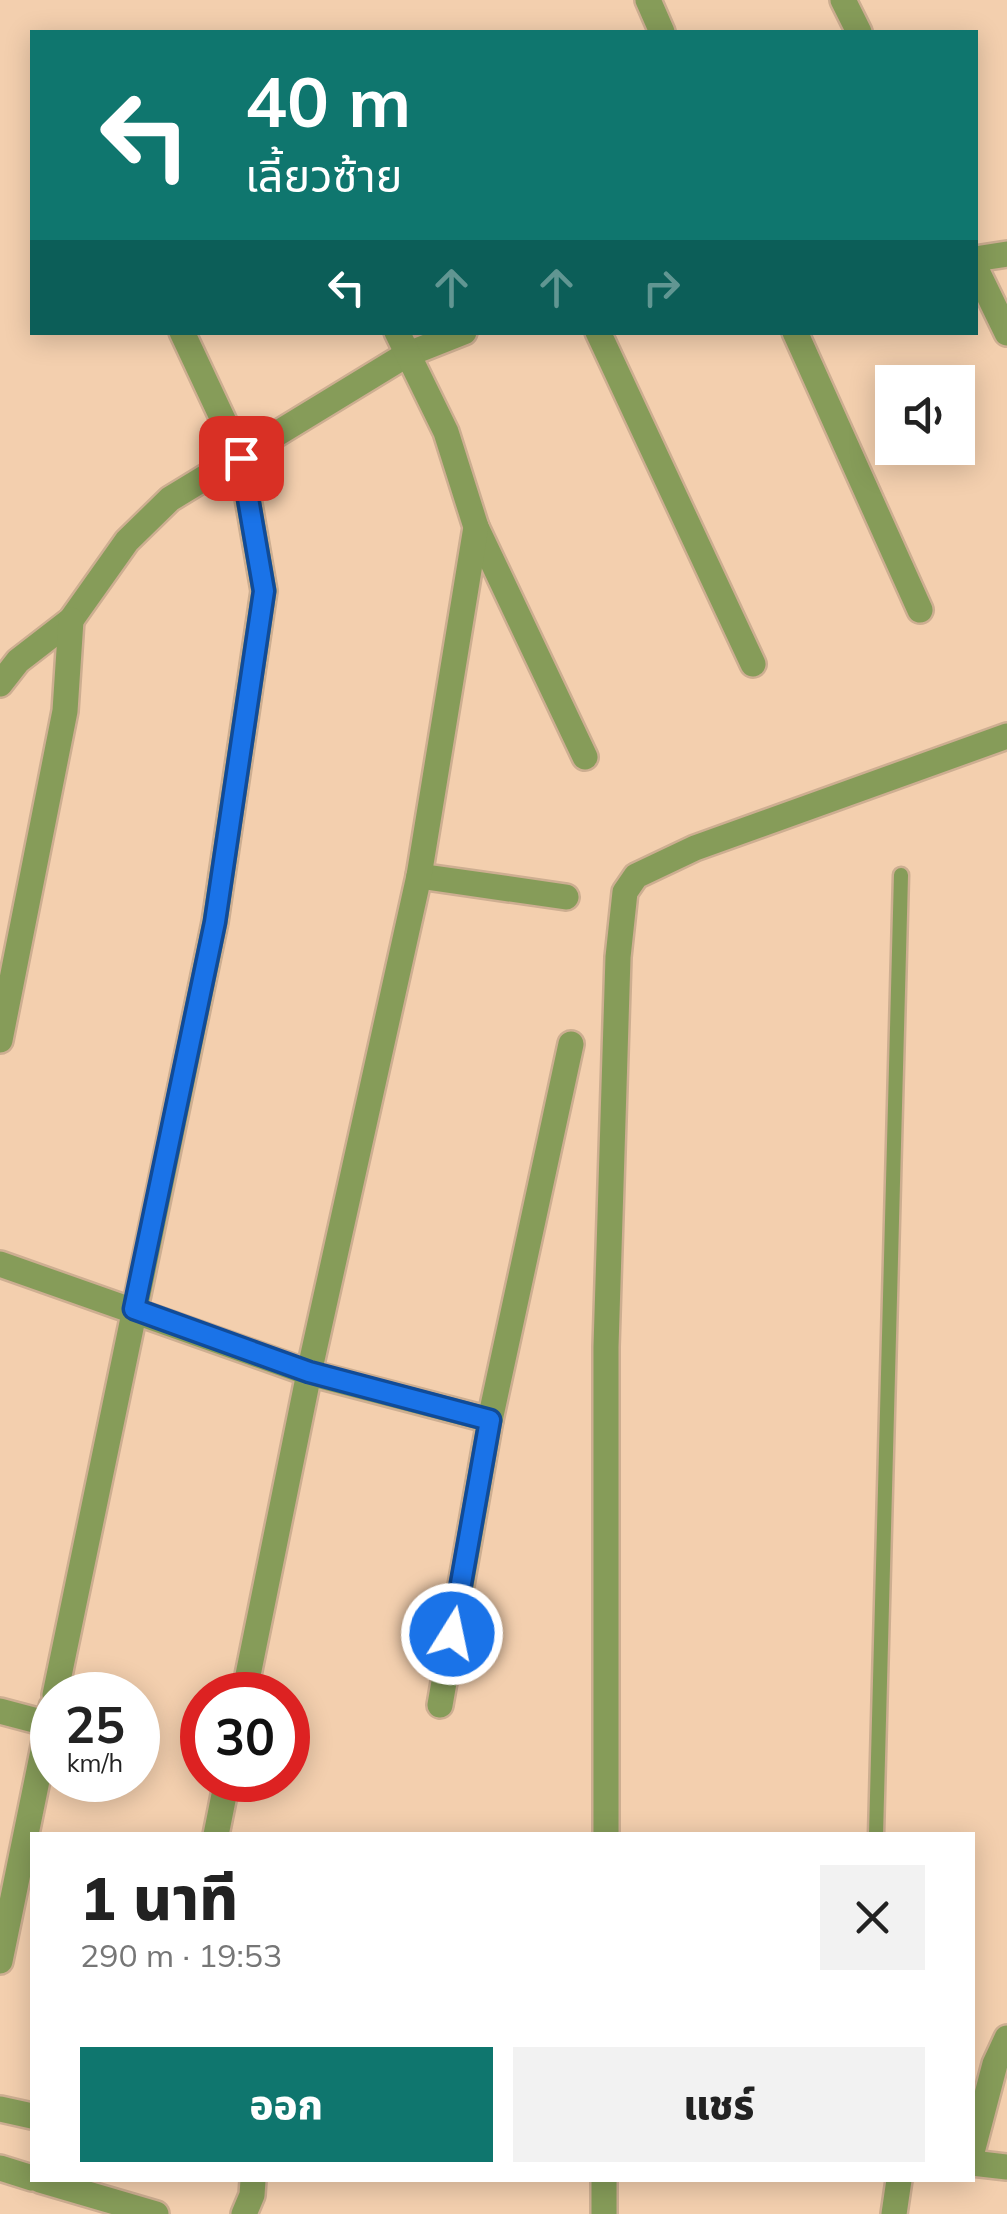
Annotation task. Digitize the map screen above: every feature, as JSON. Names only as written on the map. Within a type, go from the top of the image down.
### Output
[{"type":"street","points":[[648,0],[661,30]]},
{"type":"street","points":[[842,0],[858,30]]},
{"type":"street","points":[[978,259],[1007,254]]},
{"type":"street","points":[[978,273],[1007,333]]},
{"type":"street","points":[[60,1672],[215,922],[264,591],[241,458],[183,335]]},
{"type":"street","points":[[0,684],[18,661],[71,620],[127,541],[170,499],[241,458],[401,344],[448,335]]},
{"type":"street","points":[[599,335],[753,664]]},
{"type":"street","points":[[797,335],[920,610]]},
{"type":"street","points":[[401,344],[446,432],[476,528],[585,757]]},
{"type":"street","points":[[249,1672],[309,1372],[419,876],[476,528]]},
{"type":"street","points":[[0,1040],[66,711],[71,620]]},
{"type":"street","points":[[606,1832],[606,1347],[618,956],[625,892],[636,876],[695,848],[1007,736]]},
{"type":"street","points":[[419,876],[566,897]]},
{"type":"street","points":[[440,1704],[490,1420],[571,1044]]},
{"type":"street","points":[[0,1264],[309,1372],[490,1420]]},
{"type":"street","points":[[0,1711],[30,1713]]},
{"type":"street","points":[[0,1961],[33,1802]]},
{"type":"street","points":[[217,1832],[223,1802]]},
{"type":"street","points":[[975,2140],[994,2064],[1007,2038]]},
{"type":"street","points":[[0,2109],[30,2116]]},
{"type":"street","points":[[975,2163],[1007,2167]]},
{"type":"street","points":[[0,2168],[30,2177]]},
{"type":"street","points":[[47,2182],[156,2214]]},
{"type":"street","points":[[244,2214],[253,2182]]},
{"type":"street","points":[[604,2182],[604,2214]]},
{"type":"street","points":[[894,2214],[899,2182]]},
{"type":"lane","points":[[876,1832],[900,875]]},
{"type":"route","points":[[241,458],[264,591],[215,922],[134,1309],[309,1372],[490,1420],[452,1634]]}]
